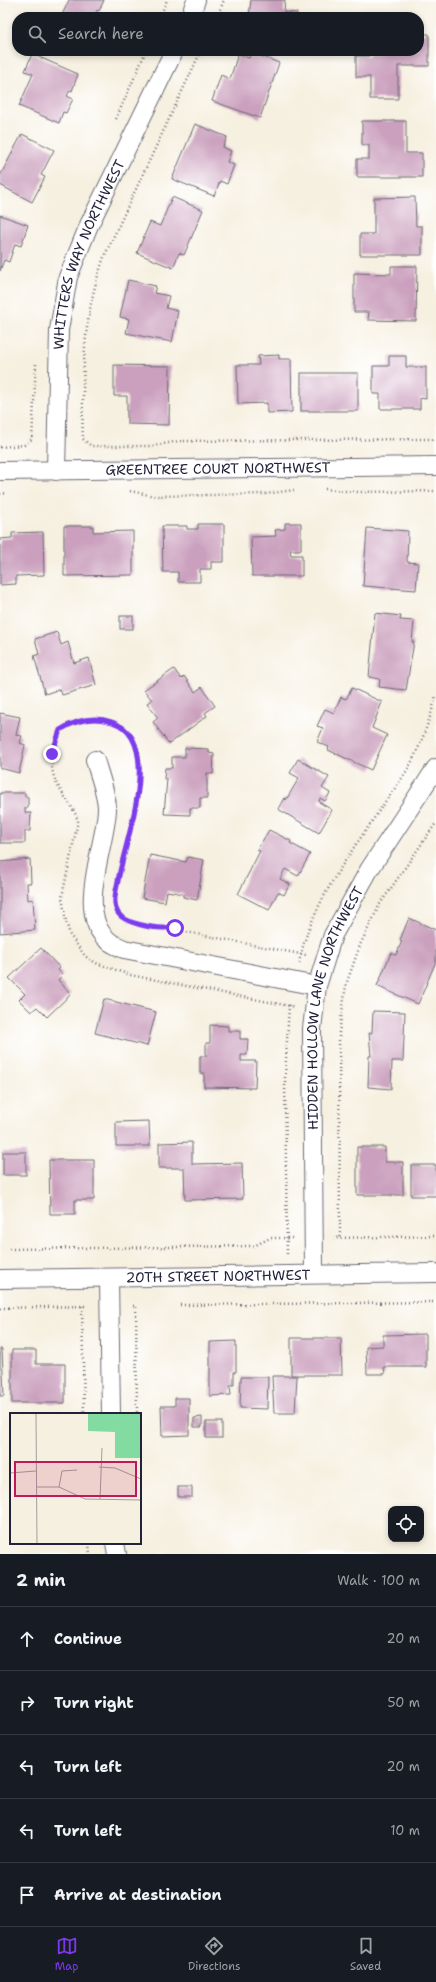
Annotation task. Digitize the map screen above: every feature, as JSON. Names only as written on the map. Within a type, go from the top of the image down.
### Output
[{"type":"street","points":[[192,12],[196,0]]},
{"type":"street","name":"WHITTERS WAY NORTHWEST","points":[[56,471],[58,330],[68,276],[89,225],[172,56]]},
{"type":"street","name":"GREENTREE COURT NORTHWEST","points":[[0,471],[436,466]]},
{"type":"street","points":[[95,760],[107,807],[92,897],[94,915],[100,930],[110,942],[124,949],[317,986]]},
{"type":"street","name":"HIDDEN HOLLOW LANE NORTHWEST","points":[[314,1273],[312,1029],[317,986],[333,936],[370,870],[436,768]]},
{"type":"street","name":"20TH STREET NORTHWEST","points":[[0,1279],[314,1273],[436,1273]]},
{"type":"street","points":[[109,1278],[111,1413]]},
{"type":"street","points":[[115,1544],[117,1554]]},
{"type":"path","points":[[162,12],[167,0]]},
{"type":"path","points":[[219,12],[224,0]]},
{"type":"path","points":[[199,56],[104,257],[97,276],[84,341],[84,439],[90,446],[153,446],[179,441],[436,440]]},
{"type":"path","points":[[124,491],[154,496],[265,494],[299,489]]},
{"type":"path","points":[[321,489],[356,492],[436,491]]},
{"type":"path","points":[[0,494],[11,492]]},
{"type":"path","points":[[298,965],[300,954],[317,910],[336,876],[409,767],[425,731],[436,695]]},
{"type":"path","points":[[115,895],[138,788],[138,752],[122,725],[107,720],[89,719],[80,721],[60,730],[52,754],[54,777],[78,821],[62,897],[70,935],[77,947],[85,956],[96,963],[130,975],[297,1007]]},
{"type":"path","points":[[340,1237],[339,1033],[346,985],[360,945],[380,904],[436,823]]},
{"type":"path","points":[[115,903],[119,915],[135,923],[163,928],[172,927],[181,931],[311,956]]},
{"type":"path","points":[[287,1257],[285,1078],[289,1001]]},
{"type":"path","points":[[329,1238],[436,1236]]},
{"type":"path","points":[[9,1249],[254,1246],[270,1238],[300,1238]]},
{"type":"path","points":[[180,1305],[436,1302]]},
{"type":"path","points":[[0,1308],[84,1306],[84,1413]]},
{"type":"path","points":[[133,1306],[136,1306],[137,1413]]},
{"type":"path","points":[[89,1544],[90,1554]]},
{"type":"building","points":[[69,0],[104,0],[99,11],[97,10],[96,12],[63,12]]},
{"type":"building","points":[[251,0],[285,0],[284,12],[250,12]]},
{"type":"building","points":[[424,34],[429,34],[429,66],[398,66],[398,99],[370,99],[370,77],[356,77],[356,56],[424,56]]},
{"type":"building","points":[[31,56],[37,56],[78,74],[72,91],[70,90],[67,96],[73,99],[66,113],[63,112],[59,123],[19,106],[33,74],[25,71]]},
{"type":"building","points":[[237,56],[249,58],[250,56],[261,56],[279,63],[260,118],[212,101],[221,75],[230,79]]},
{"type":"building","points":[[362,121],[406,121],[406,153],[422,153],[422,177],[357,177],[357,159],[369,159],[369,145],[362,145]]},
{"type":"building","points":[[195,124],[227,137],[223,147],[231,151],[227,162],[234,165],[227,184],[220,181],[214,196],[172,179]]},
{"type":"building","points":[[22,134],[54,150],[41,175],[45,177],[32,202],[0,185],[0,176]]},
{"type":"building","points":[[172,197],[203,210],[184,255],[179,253],[173,268],[137,253],[150,222],[160,226]]},
{"type":"building","points":[[415,197],[416,226],[422,226],[422,255],[360,255],[360,234],[374,234],[374,198]]},
{"type":"building","points":[[0,215],[28,225],[21,246],[15,244],[9,262],[4,260],[0,271]]},
{"type":"building","points":[[391,266],[417,266],[416,321],[368,320],[369,312],[354,312],[354,273],[391,274]]},
{"type":"building","points":[[128,280],[156,286],[154,293],[169,296],[166,308],[178,311],[172,342],[126,333],[129,319],[120,317]]},
{"type":"building","points":[[279,355],[279,359],[291,359],[292,412],[267,413],[267,403],[238,404],[237,365],[259,365],[258,356]]},
{"type":"building","points":[[389,356],[406,356],[406,367],[426,367],[426,399],[420,398],[420,409],[380,409],[380,394],[373,394],[373,366],[389,366]]},
{"type":"building","points":[[114,365],[170,366],[169,425],[127,424],[127,396],[114,396]]},
{"type":"building","points":[[301,373],[358,373],[358,411],[301,411]]},
{"type":"building","points":[[285,523],[301,523],[301,550],[290,550],[291,555],[302,555],[302,576],[252,576],[251,537],[276,536],[275,530],[285,529]]},
{"type":"building","points":[[198,524],[224,524],[224,562],[211,562],[211,569],[200,569],[200,582],[178,582],[178,572],[163,572],[162,526],[187,526],[187,529],[198,529]]},
{"type":"building","points":[[64,526],[93,526],[93,532],[133,531],[133,575],[64,576]]},
{"type":"building","points":[[367,528],[408,531],[407,562],[418,563],[416,590],[363,586]]},
{"type":"building","points":[[43,532],[44,575],[16,576],[16,584],[0,585],[0,539],[12,538],[12,533]]},
{"type":"building","points":[[375,613],[401,616],[400,620],[414,621],[412,642],[414,642],[406,690],[379,687],[380,679],[369,677]]},
{"type":"building","points":[[120,616],[133,616],[133,629],[120,629]]},
{"type":"building","points":[[57,632],[61,645],[68,642],[74,663],[89,658],[96,685],[62,695],[60,689],[45,694],[34,656],[39,654],[35,639]]},
{"type":"building","points":[[174,669],[181,679],[184,676],[195,692],[202,687],[215,706],[205,713],[207,716],[169,744],[153,722],[158,718],[147,703],[152,700],[144,690]]},
{"type":"building","points":[[352,688],[382,702],[372,728],[387,735],[371,770],[328,750],[329,747],[317,742],[323,728],[317,726],[325,709],[334,713],[341,697],[346,699]]},
{"type":"building","points":[[0,713],[20,717],[16,735],[22,736],[20,743],[25,745],[19,773],[0,768]]},
{"type":"building","points":[[185,748],[209,749],[209,753],[214,754],[213,774],[207,773],[207,798],[200,798],[200,808],[190,808],[190,815],[164,814],[167,779],[164,779],[165,768],[172,768],[172,757],[185,757]]},
{"type":"building","points":[[298,759],[329,777],[322,788],[330,793],[325,801],[320,798],[319,802],[332,810],[319,833],[278,809],[284,798],[286,800],[299,778],[290,773]]},
{"type":"building","points":[[0,793],[25,793],[25,797],[28,797],[28,808],[25,808],[25,813],[31,813],[30,831],[25,831],[25,843],[0,843]]},
{"type":"building","points":[[269,830],[291,841],[290,843],[310,854],[298,876],[285,869],[280,879],[290,884],[284,895],[278,892],[269,910],[238,894],[260,851],[257,850]]},
{"type":"building","points":[[150,855],[186,862],[188,857],[204,860],[197,900],[183,897],[183,894],[167,891],[165,902],[142,898]]},
{"type":"building","points":[[30,859],[31,883],[27,883],[28,900],[33,899],[35,930],[0,933],[0,862]]},
{"type":"building","points":[[409,918],[436,930],[436,961],[418,1004],[377,986],[391,953],[396,955]]},
{"type":"building","points":[[41,948],[60,968],[58,970],[63,975],[58,980],[71,994],[47,1017],[37,1007],[31,1012],[19,1000],[25,994],[9,978]]},
{"type":"building","points":[[104,999],[156,1012],[147,1046],[95,1033]]},
{"type":"building","points":[[373,1011],[405,1012],[403,1061],[392,1061],[391,1089],[368,1087],[369,1056],[371,1056],[369,1033],[372,1033]]},
{"type":"building","points":[[210,1025],[228,1026],[228,1031],[240,1031],[240,1039],[248,1039],[247,1055],[241,1055],[241,1061],[256,1061],[255,1088],[204,1087],[204,1073],[200,1073],[200,1056],[206,1056],[206,1043],[210,1043]]},
{"type":"building","points":[[149,1121],[150,1146],[116,1146],[116,1122]]},
{"type":"building","points":[[192,1142],[192,1164],[242,1163],[243,1199],[185,1200],[184,1168],[159,1168],[159,1143]]},
{"type":"building","points":[[357,1147],[385,1147],[385,1162],[403,1162],[403,1195],[357,1195]]},
{"type":"building","points":[[3,1152],[26,1152],[26,1175],[3,1175]]},
{"type":"building","points":[[49,1160],[94,1160],[94,1200],[75,1200],[75,1214],[50,1214]]},
{"type":"building","points":[[411,1165],[436,1165],[436,1196],[411,1196]]},
{"type":"building","points":[[426,1334],[426,1367],[384,1367],[385,1374],[367,1374],[366,1347],[383,1346],[383,1335]]},
{"type":"building","points":[[291,1338],[341,1338],[342,1375],[291,1375]]},
{"type":"building","points":[[236,1341],[236,1372],[234,1372],[234,1385],[230,1385],[231,1395],[210,1396],[210,1342]]},
{"type":"building","points":[[0,1349],[2,1349],[4,1396],[0,1396]]},
{"type":"building","points":[[12,1350],[36,1350],[36,1364],[65,1364],[65,1403],[12,1403]]},
{"type":"building","points":[[272,1376],[297,1376],[295,1413],[274,1413]]},
{"type":"building","points":[[241,1377],[268,1377],[267,1409],[240,1408]]},
{"type":"building","points":[[175,1398],[189,1398],[189,1435],[162,1436],[161,1406],[175,1406]]},
{"type":"building","points":[[202,1417],[202,1427],[194,1427],[194,1418]]},
{"type":"building","points":[[206,1422],[222,1422],[222,1438],[206,1438]]},
{"type":"building","points":[[178,1487],[192,1487],[192,1497],[178,1497]]},
{"type":"route","points":[[52,754],[60,730],[80,721],[89,719],[107,720],[122,725],[128,733],[138,752],[138,788],[115,895],[116,909],[123,919],[128,921],[163,928],[175,928]]}]
